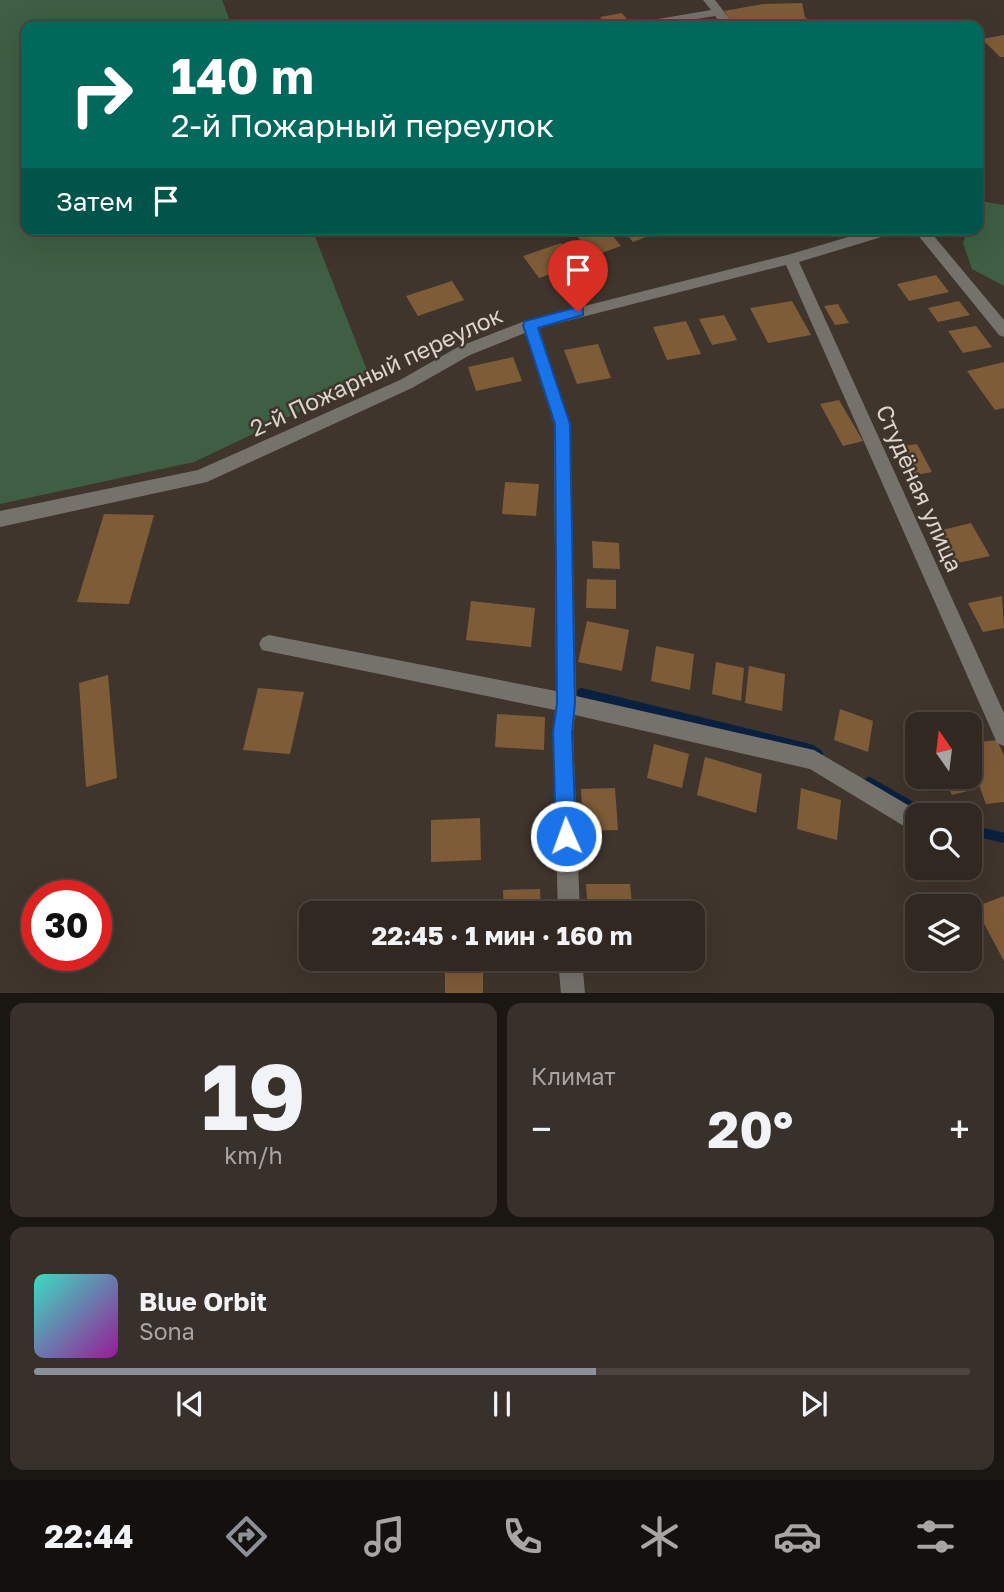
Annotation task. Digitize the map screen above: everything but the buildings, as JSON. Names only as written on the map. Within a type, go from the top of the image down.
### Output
[{"type":"street","points":[[709,0],[725,21]]},
{"type":"street","points":[[664,21],[718,12]]},
{"type":"street","name":"2-й Пожарный переулок","points":[[0,519],[201,477],[406,384],[464,351],[530,325],[791,259],[873,235]]},
{"type":"street","points":[[925,235],[1004,331]]},
{"type":"street","name":"Студёная улица","points":[[791,259],[1004,736]]},
{"type":"street","points":[[530,325],[562,424],[566,703],[562,732],[568,901]]},
{"type":"street","points":[[269,645],[566,703],[814,760],[905,817]]},
{"type":"street","points":[[571,971],[573,993]]},
{"type":"green space","points":[[0,0],[222,0],[230,21],[21,21],[21,235],[314,235],[370,378],[194,462],[0,504]]},
{"type":"green space","points":[[983,202],[1004,205],[1004,286],[972,269],[963,243],[966,235],[983,235]]},
{"type":"waterway","points":[[582,693],[810,749],[818,754]]},
{"type":"waterway","points":[[869,782],[905,803]]},
{"type":"waterway","points":[[982,833],[1004,838]]},
{"type":"route","points":[[566,836],[562,732],[566,703],[562,424],[530,325],[578,312]]}]
